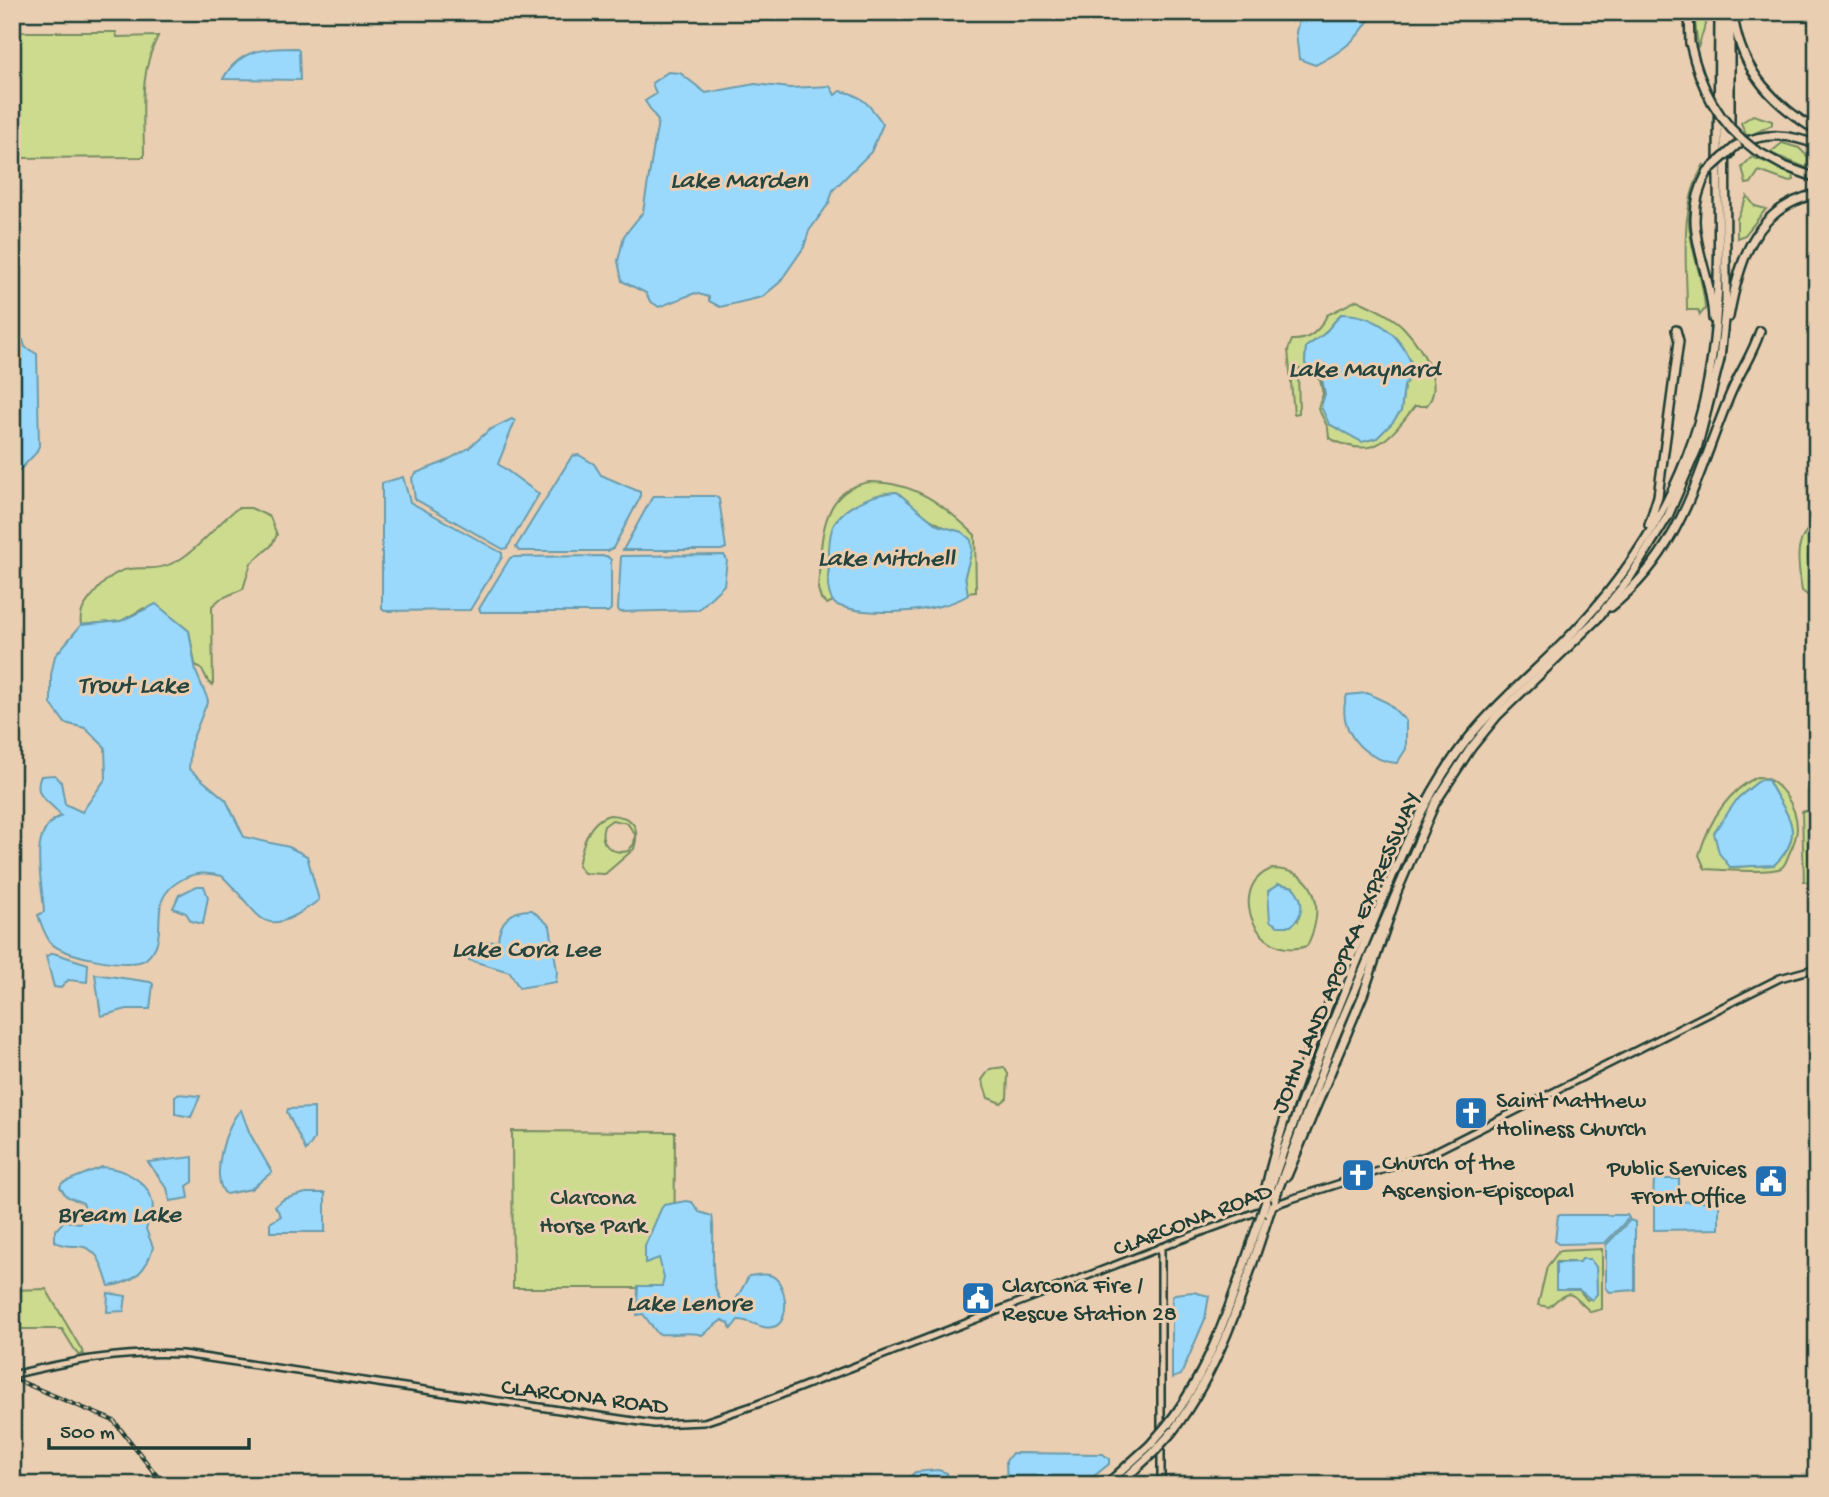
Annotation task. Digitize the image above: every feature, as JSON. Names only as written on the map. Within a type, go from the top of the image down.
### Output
[{"type":"highway","points":[[1689,12],[1690,43],[1703,85],[1715,110],[1733,132],[1755,150],[1784,166],[1817,178]]},
{"type":"highway","name":"JOHN LAND APOPKA EXPRESSWAY","points":[[1265,1213],[1265,1199],[1304,1093],[1390,881],[1455,756],[1486,717],[1564,642],[1632,560],[1658,517],[1686,457],[1710,370],[1718,309],[1717,12]]},
{"type":"highway","name":"JOHN LAND APOPKA EXPRESSWAY","points":[[1431,801],[1497,716],[1597,619],[1641,562],[1678,495],[1697,449],[1720,359],[1726,301],[1725,12]]},
{"type":"highway","points":[[1727,218],[1731,140],[1732,12]]},
{"type":"highway","points":[[1732,12],[1742,52],[1756,77],[1781,106],[1817,131]]},
{"type":"highway","points":[[1710,370],[1712,307],[1693,224],[1698,191],[1708,171],[1737,145],[1757,137],[1780,135],[1817,145]]},
{"type":"highway","points":[[1720,359],[1739,270],[1751,239],[1765,221],[1785,206],[1817,194]]},
{"type":"highway","points":[[1632,560],[1652,517],[1658,496],[1679,341],[1676,330]]},
{"type":"highway","points":[[1597,619],[1641,582],[1672,539],[1730,394],[1760,331]]},
{"type":"highway","name":"JOHN LAND APOPKA EXPRESSWAY","points":[[1265,1213],[1278,1194],[1308,1103],[1426,811]]},
{"type":"highway","points":[[1118,1485],[1195,1400],[1219,1354],[1265,1213]]},
{"type":"highway","points":[[1106,1485],[1152,1449]]},
{"type":"main road","name":"CLARCONA ROAD","points":[[12,1375],[83,1357],[144,1352],[182,1354],[654,1424],[704,1422],[755,1405],[1291,1199],[1426,1156],[1780,978],[1817,968]]},
{"type":"main road","points":[[1161,1247],[1161,1485]]},
{"type":"green space","points":[[1694,12],[1709,12],[1698,48]]},
{"type":"green space","points":[[18,32],[116,32],[117,37],[158,36],[147,65],[145,80],[144,157],[14,158]]},
{"type":"green space","points":[[1753,115],[1772,121],[1772,125],[1747,137],[1741,123]]},
{"type":"green space","points":[[1782,143],[1799,148],[1808,157],[1807,168],[1770,153]]},
{"type":"green space","points":[[1752,157],[1792,172],[1794,180],[1789,182],[1759,171],[1751,183],[1746,184],[1742,167]]},
{"type":"green space","points":[[1704,164],[1689,214],[1692,244],[1704,298],[1705,309],[1700,315],[1698,310],[1687,310],[1686,236],[1690,199]]},
{"type":"green space","points":[[1747,196],[1755,206],[1766,209],[1745,235],[1737,238],[1737,219]]},
{"type":"green space","points":[[1357,300],[1376,309],[1404,328],[1417,344],[1428,365],[1434,387],[1432,397],[1426,406],[1415,406],[1388,438],[1378,444],[1357,448],[1329,438],[1328,428],[1318,408],[1323,394],[1320,380],[1303,369],[1298,369],[1299,413],[1294,414],[1288,350],[1292,340],[1304,339],[1313,334],[1327,315]],"holes":[[[1341,314],[1411,375],[1404,386],[1401,411],[1377,438],[1357,437],[1329,424],[1321,373],[1305,364],[1306,347],[1324,334]]]},
{"type":"green space","points":[[869,482],[900,486],[927,497],[975,535],[976,592],[967,593],[965,575],[970,557],[948,529],[926,517],[897,492],[881,494],[830,546],[828,583],[833,601],[827,604],[821,599],[818,589],[822,539],[831,508],[840,496],[852,487]]},
{"type":"green space","points":[[238,508],[251,508],[270,517],[277,535],[271,546],[251,563],[243,589],[220,599],[212,606],[213,685],[195,664],[189,631],[178,622],[144,608],[121,621],[81,625],[84,606],[116,573],[126,569],[157,568],[182,558]]},
{"type":"green space","points":[[1817,519],[1817,535],[1808,556],[1817,602],[1802,591],[1798,561],[1804,535]]},
{"type":"green space","points":[[1757,777],[1765,778],[1773,782],[1794,811],[1797,831],[1785,863],[1775,870],[1705,869],[1699,855],[1708,831],[1720,809],[1746,783]],"holes":[[[1760,780],[1768,780],[1790,822],[1790,842],[1785,853],[1774,865],[1730,867],[1738,798]]]},
{"type":"green space","points":[[1802,811],[1817,811],[1817,882],[1804,882]]},
{"type":"green space","points":[[610,815],[630,820],[636,829],[634,849],[605,874],[584,873],[578,866],[584,842],[591,828]],"holes":[[[612,820],[627,823],[635,834],[634,844],[628,851],[611,849],[604,842],[604,826]]]},
{"type":"green space","points":[[1272,869],[1300,876],[1308,884],[1314,894],[1316,919],[1307,946],[1288,948],[1273,943],[1261,933],[1252,920],[1249,905],[1251,890],[1258,878]],"holes":[[[1279,884],[1293,887],[1301,902],[1298,920]]]},
{"type":"green space","points":[[1004,1067],[1008,1074],[1007,1098],[1001,1103],[988,1098],[982,1080],[990,1069]]},
{"type":"green space","name":"Clarcona Horse Park","points":[[512,1131],[675,1132],[674,1288],[513,1288]]},
{"type":"green space","points":[[1602,1249],[1602,1309],[1591,1312],[1568,1294],[1549,1307],[1538,1305],[1547,1267],[1559,1251]],"holes":[[[1557,1262],[1581,1262],[1596,1267],[1597,1294],[1587,1300],[1579,1290],[1556,1290]]]},
{"type":"green space","points":[[46,1289],[84,1354],[78,1355],[62,1329],[12,1329],[12,1290]]},
{"type":"water","points":[[1301,12],[1373,12],[1349,44],[1315,65],[1299,59],[1296,32]]},
{"type":"water","points":[[296,48],[299,51],[300,80],[223,79],[237,62],[254,52]]},
{"type":"water","name":"Lake Marden","points":[[668,72],[680,73],[706,93],[755,84],[790,88],[830,86],[835,95],[840,91],[860,98],[883,124],[871,152],[833,190],[829,203],[809,231],[804,247],[779,283],[762,297],[720,307],[709,301],[709,297],[695,293],[659,307],[650,301],[646,293],[622,281],[618,261],[624,236],[643,212],[658,121],[645,101],[656,94],[652,83]]},
{"type":"water","name":"Lake Maynard","points":[[1341,314],[1366,318],[1387,329],[1403,347],[1414,370],[1404,386],[1401,411],[1377,438],[1362,442],[1329,424],[1321,407],[1325,394],[1321,373],[1305,364],[1306,347],[1324,334]]},
{"type":"water","points":[[12,337],[23,340],[25,347],[37,354],[39,446],[36,453],[12,478]]},
{"type":"water","points":[[512,419],[515,421],[498,464],[539,494],[507,548],[503,549],[415,499],[412,478],[416,473],[469,448],[489,430]]},
{"type":"water","points":[[579,455],[594,464],[601,475],[640,492],[640,498],[613,548],[608,551],[519,551],[516,547],[572,456]]},
{"type":"water","points":[[403,477],[410,502],[502,553],[470,610],[382,609],[382,483]]},
{"type":"water","name":"Lake Mitchell","points":[[897,492],[937,525],[962,532],[971,540],[972,550],[965,575],[968,595],[940,606],[902,612],[864,611],[835,604],[830,596],[828,582],[830,538],[836,521],[859,502]]},
{"type":"water","points":[[653,496],[715,496],[719,499],[726,548],[623,550]]},
{"type":"water","points":[[1817,535],[1817,592],[1808,556]]},
{"type":"water","points":[[724,555],[727,560],[724,585],[698,610],[620,612],[618,609],[621,556]]},
{"type":"water","points":[[607,556],[611,560],[611,609],[608,612],[481,612],[479,609],[510,558]]},
{"type":"water","name":"Trout Lake","points":[[156,604],[189,631],[196,672],[208,700],[191,743],[189,769],[226,800],[244,837],[289,847],[307,856],[319,900],[299,913],[273,922],[264,920],[255,913],[222,876],[206,873],[191,875],[169,889],[163,898],[158,940],[146,959],[128,963],[99,960],[70,953],[52,944],[38,915],[44,912],[40,845],[43,833],[50,823],[61,816],[41,794],[41,776],[55,775],[61,782],[65,804],[82,812],[106,778],[105,747],[85,728],[65,723],[51,704],[51,675],[55,656],[81,625],[121,621]]},
{"type":"water","points":[[1367,693],[1388,703],[1406,721],[1406,749],[1397,763],[1374,756],[1355,741],[1349,730],[1344,707],[1347,695]]},
{"type":"water","points":[[1760,780],[1768,780],[1786,812],[1792,832],[1790,842],[1785,853],[1774,865],[1730,867],[1719,853],[1714,833],[1738,798]]},
{"type":"water","points":[[1279,884],[1293,887],[1300,897],[1301,912],[1291,926],[1278,926],[1270,921],[1268,891]]},
{"type":"water","points":[[197,886],[204,886],[208,897],[203,924],[191,921],[186,913],[173,908],[179,895]]},
{"type":"water","name":"Lake Cora Lee","points":[[532,910],[550,926],[557,971],[556,982],[519,988],[510,972],[469,960],[467,950],[480,943],[498,941],[501,928],[512,914]]},
{"type":"water","points":[[53,953],[88,964],[87,982],[68,980],[61,988],[54,987],[46,956]]},
{"type":"water","points":[[95,974],[150,982],[153,984],[150,1009],[127,1009],[101,1016]]},
{"type":"water","points":[[175,1096],[200,1096],[191,1117],[175,1114]]},
{"type":"water","points":[[314,1108],[314,1139],[306,1151],[287,1112],[288,1109]]},
{"type":"water","points":[[241,1110],[250,1134],[272,1172],[251,1189],[226,1194],[221,1187],[219,1164],[225,1138],[235,1116]]},
{"type":"water","points":[[193,1157],[193,1182],[187,1186],[189,1198],[170,1201],[167,1188],[148,1162]]},
{"type":"water","name":"Bream Lake","points":[[102,1167],[133,1176],[145,1187],[153,1204],[146,1229],[153,1247],[147,1263],[132,1279],[109,1286],[99,1260],[91,1250],[55,1242],[55,1231],[64,1221],[80,1223],[87,1215],[83,1203],[66,1196],[60,1187],[62,1183]]},
{"type":"water","points":[[1654,1179],[1679,1179],[1679,1201],[1653,1201]]},
{"type":"water","points":[[306,1193],[325,1193],[325,1232],[270,1232],[270,1223],[281,1216],[275,1206],[284,1199]]},
{"type":"water","points":[[1719,1201],[1719,1229],[1654,1230],[1654,1202]]},
{"type":"water","name":"Lake Lenore","points":[[692,1202],[699,1212],[712,1216],[714,1282],[723,1303],[732,1307],[749,1276],[772,1276],[781,1285],[785,1300],[784,1316],[776,1326],[766,1327],[738,1320],[731,1329],[729,1323],[722,1320],[702,1335],[658,1334],[643,1314],[637,1315],[638,1286],[662,1286],[664,1277],[659,1258],[645,1263],[645,1246],[664,1205]]},
{"type":"water","points":[[1558,1215],[1627,1215],[1629,1218],[1605,1243],[1558,1244],[1555,1241]]},
{"type":"water","points":[[1630,1220],[1635,1222],[1635,1290],[1610,1292],[1606,1288],[1606,1245]]},
{"type":"water","points":[[1582,1259],[1590,1259],[1596,1267],[1597,1294],[1592,1300],[1579,1290],[1556,1290],[1556,1263],[1580,1262]]},
{"type":"water","points":[[1193,1292],[1209,1296],[1205,1319],[1181,1375],[1172,1378],[1172,1298],[1175,1294]]},
{"type":"water","points":[[108,1293],[126,1296],[124,1311],[107,1312]]},
{"type":"water","points":[[1012,1453],[1103,1454],[1109,1459],[1109,1464],[1083,1485],[1007,1485],[1006,1461]]},
{"type":"water","points":[[938,1470],[947,1473],[947,1482],[955,1479],[961,1485],[902,1485],[915,1472]]},
{"type":"railway","points":[[12,1378],[114,1421],[164,1485]]},
{"type":"place","name":"Saint Matthew Holiness Church","points":[[1471,1113]]},
{"type":"place","name":"Church of the Ascension-Episcopal","points":[[1358,1175]]},
{"type":"place","name":"Public Services Front Office","points":[[1771,1181]]},
{"type":"place","name":"Clarcona Fire / Rescue Station 28","points":[[978,1298]]}]
